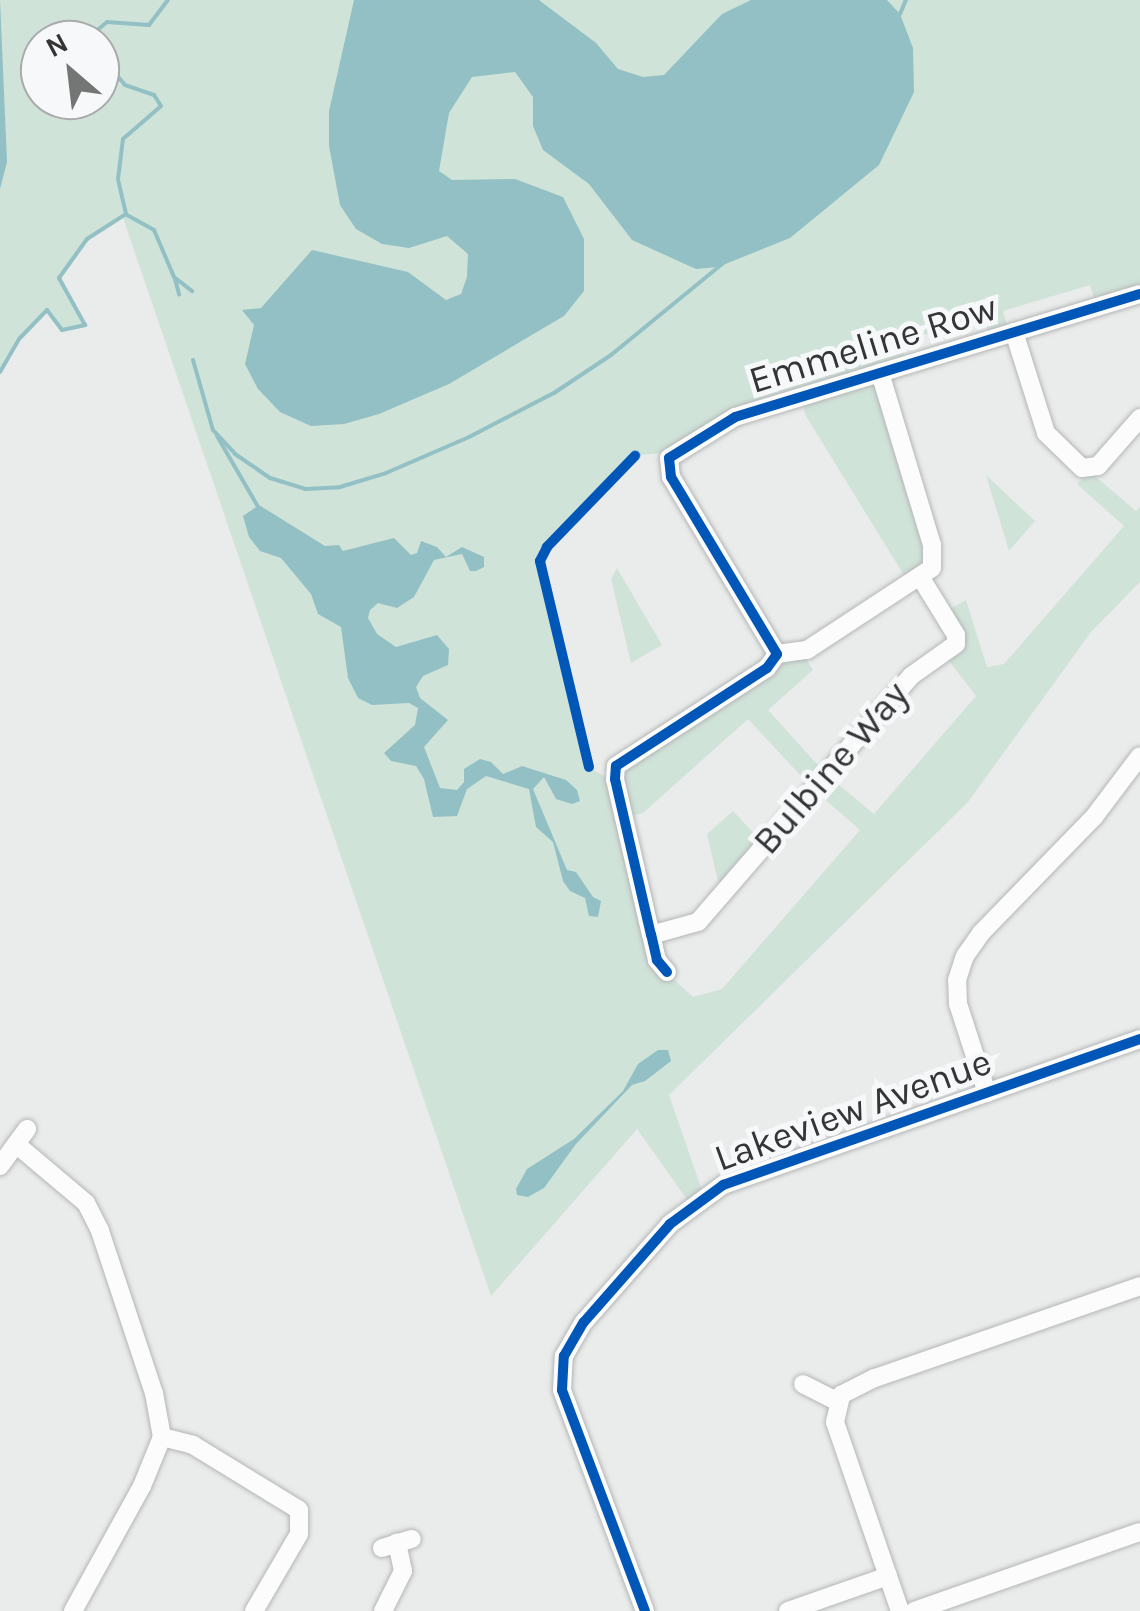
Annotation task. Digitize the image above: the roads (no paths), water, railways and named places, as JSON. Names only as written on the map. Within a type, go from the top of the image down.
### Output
[{"type":"street","name":"Emmeline Row","points":[[777,654],[671,477],[668,463],[672,454],[725,421],[1140,294]]},
{"type":"street","points":[[1014,332],[1046,433],[1082,468],[1098,466],[1140,418]]},
{"type":"street","points":[[667,972],[658,960],[651,935],[615,779],[616,766],[768,668],[777,654],[807,650],[932,568],[934,552],[880,374]]},
{"type":"street","name":"Bulbine Way","points":[[651,935],[696,924],[911,676],[956,644],[956,635],[921,578]]},
{"type":"street","points":[[987,1093],[958,1004],[961,964],[975,940],[1133,781],[1140,756]]},
{"type":"street","name":"Lakeview Avenue","points":[[645,1611],[565,1400],[562,1364],[572,1337],[670,1224],[716,1190],[1140,1040]]},
{"type":"street","points":[[0,1166],[22,1137],[86,1203],[100,1231],[154,1392],[162,1436],[142,1486],[72,1611]]},
{"type":"street","points":[[900,1611],[835,1422],[836,1401],[854,1386],[1140,1286]]},
{"type":"street","points":[[803,1384],[836,1401]]},
{"type":"street","points":[[162,1436],[193,1445],[292,1503],[302,1518],[299,1534],[254,1611]]},
{"type":"street","points":[[914,1611],[1140,1532]]},
{"type":"street","points":[[383,1611],[403,1571],[397,1543]]},
{"type":"street","points":[[788,1611],[888,1576]]},
{"type":"water","points":[[0,0],[7,162],[0,189]]},
{"type":"water","points":[[354,0],[539,0],[596,43],[618,69],[643,77],[664,75],[722,14],[751,0],[887,0],[900,14],[913,48],[914,92],[879,165],[790,238],[718,267],[696,269],[632,240],[589,184],[543,150],[533,126],[533,97],[515,72],[472,77],[449,113],[439,171],[452,180],[515,179],[563,197],[584,239],[584,291],[564,316],[449,384],[379,414],[344,424],[311,426],[280,412],[258,389],[245,364],[254,325],[242,310],[261,308],[312,250],[408,272],[446,300],[461,294],[467,277],[468,254],[447,236],[409,248],[382,244],[356,229],[340,205],[329,146],[329,111]]},
{"type":"water","points":[[259,505],[325,546],[339,545],[343,551],[394,538],[411,555],[417,553],[421,541],[437,547],[446,557],[462,547],[484,557],[484,567],[476,571],[470,571],[462,554],[434,560],[414,597],[397,608],[378,603],[368,618],[377,634],[396,647],[437,635],[449,649],[448,665],[423,676],[416,687],[420,698],[448,720],[424,747],[440,788],[457,790],[464,782],[464,769],[480,759],[491,762],[503,774],[522,766],[566,780],[577,790],[580,801],[572,804],[556,799],[544,777],[533,789],[567,870],[576,872],[593,897],[601,901],[598,917],[589,916],[585,898],[570,891],[563,881],[553,842],[536,827],[529,789],[486,776],[467,789],[457,816],[433,817],[424,779],[416,766],[391,761],[384,753],[415,725],[418,708],[409,703],[372,705],[358,698],[348,678],[341,627],[318,614],[311,594],[281,558],[260,551],[249,537],[243,516]]},
{"type":"water","points":[[658,1050],[668,1050],[671,1061],[645,1081],[632,1085],[576,1144],[544,1188],[528,1197],[517,1195],[516,1189],[527,1169],[574,1139],[623,1091],[638,1064]]},
{"type":"waterway","points":[[120,23],[149,25],[168,0]]},
{"type":"waterway","points":[[900,14],[906,0]]},
{"type":"waterway","points":[[0,372],[20,338],[47,310],[62,330],[85,325],[59,278],[87,239],[126,214],[118,179],[123,139],[161,106],[154,95],[125,85],[120,79]]},
{"type":"waterway","points":[[127,215],[154,230],[174,277],[192,291]]},
{"type":"waterway","points":[[193,360],[213,430],[235,454],[270,478],[305,489],[340,487],[386,473],[469,437],[554,393],[611,355],[722,264]]},
{"type":"waterway","points":[[175,279],[179,294]]},
{"type":"waterway","points":[[217,436],[257,505]]}]
